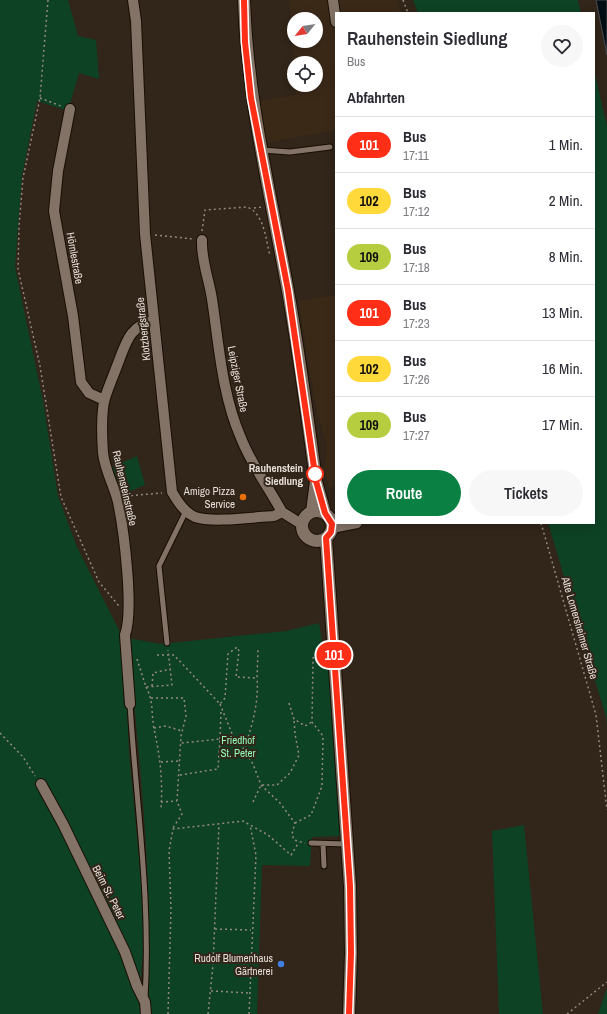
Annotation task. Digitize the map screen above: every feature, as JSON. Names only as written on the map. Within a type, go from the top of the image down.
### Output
[{"type":"street","name":"Klotzbergstraße","points":[[133,0],[136,21],[145,234],[154,321],[172,492],[178,503],[186,511]]},
{"type":"street","points":[[244,0],[245,42],[251,98],[288,290],[316,481],[327,526],[328,579],[347,844],[351,953],[349,1014]]},
{"type":"street","points":[[333,0],[335,15]]},
{"type":"street","name":"Hörnlestraße","points":[[70,110],[58,171],[54,210],[73,316],[81,382],[89,393],[104,400]]},
{"type":"street","name":"Leipziger Straße","points":[[202,240],[201,251],[212,295],[227,397],[233,418],[241,439],[282,512]]},
{"type":"street","name":"Rauhensteinstraße","points":[[130,704],[125,635],[128,625],[129,608],[123,535],[118,501],[106,469],[103,452],[104,400],[128,336],[136,328],[145,323],[154,321]]},
{"type":"street","points":[[316,481],[312,512],[305,517],[302,525],[304,533],[327,526],[347,524]]},
{"type":"street","points":[[186,511],[195,516],[209,519],[274,516],[282,512],[302,525]]},
{"type":"street","points":[[312,512],[327,526]]},
{"type":"street","name":"Beim St. Peter","points":[[41,784],[63,824],[125,952],[137,986],[145,1002],[146,1014]]},
{"type":"lane","points":[[262,150],[290,152],[330,147]]},
{"type":"lane","points":[[167,643],[159,566],[186,511]]},
{"type":"lane","points":[[130,704],[143,838],[147,914],[145,1002]]},
{"type":"lane","points":[[311,843],[347,844]]},
{"type":"lane","points":[[323,844],[324,866]]},
{"type":"path","points":[[48,0],[40,98],[24,178],[19,227],[18,269],[40,366],[61,497],[99,582],[121,608],[129,608]]},
{"type":"path","points":[[403,0],[408,12]]},
{"type":"path","points":[[40,98],[70,110]]},
{"type":"path","points":[[145,234],[202,240],[206,210],[247,207],[253,208],[264,206]]},
{"type":"path","points":[[253,208],[260,219],[272,262]]},
{"type":"path","points":[[118,501],[128,495],[172,492]]},
{"type":"path","name":"Alte Lomersheimer Straße","points":[[541,524],[596,715],[607,810]]},
{"type":"path","points":[[146,687],[172,685],[167,643]]},
{"type":"path","points":[[220,704],[226,698],[228,654],[237,647],[239,651],[236,677],[257,678]]},
{"type":"path","points":[[244,750],[251,730],[256,705],[258,650]]},
{"type":"path","points":[[135,654],[146,687],[152,698],[154,728],[161,762],[161,808]]},
{"type":"path","points":[[157,655],[174,655],[220,704],[235,741],[244,750],[253,764],[261,786],[280,803],[295,823]]},
{"type":"path","points":[[311,843],[294,840],[292,834],[295,823],[311,815],[322,786],[323,736],[312,722],[312,658]]},
{"type":"path","points":[[152,686],[152,673],[171,669]]},
{"type":"path","points":[[152,698],[184,698],[186,716],[182,731],[177,801],[182,814],[172,829],[169,851],[171,909],[168,1014]]},
{"type":"path","points":[[261,786],[277,785],[290,773],[299,755],[294,718],[289,703]]},
{"type":"path","points":[[180,775],[218,769],[221,709]]},
{"type":"path","points":[[294,718],[305,726],[312,722]]},
{"type":"path","points":[[154,728],[166,726],[182,731]]},
{"type":"path","points":[[0,733],[23,757],[41,784]]},
{"type":"path","points":[[181,744],[220,739]]},
{"type":"path","points":[[161,762],[180,761]]},
{"type":"path","points":[[253,802],[261,786]]},
{"type":"path","points":[[161,802],[177,801]]},
{"type":"path","points":[[172,829],[243,821],[268,835],[292,855],[299,842]]},
{"type":"path","points":[[208,1014],[215,929],[219,824]]},
{"type":"path","points":[[249,1014],[256,855],[250,825]]},
{"type":"path","points":[[215,929],[252,930]]},
{"type":"path","points":[[567,1014],[607,982]]},
{"type":"path","points":[[211,991],[250,993]]},
{"type":"shaded area","points":[[290,0],[396,0],[401,12],[335,12],[335,130],[266,143],[260,101],[296,95],[296,92],[323,92],[323,56],[293,56],[293,48],[323,48],[323,12],[291,12]]},
{"type":"shaded area","points":[[596,0],[607,0],[607,55]]},
{"type":"shaded area","points":[[335,295],[335,487],[329,488],[325,471],[326,443],[317,412],[298,301]]},
{"type":"green space","points":[[0,0],[68,0],[78,36],[96,40],[99,79],[79,73],[68,111],[37,101],[22,176],[15,267],[43,401],[58,496],[77,547],[121,634],[122,658],[126,686],[129,752],[141,879],[144,941],[139,1002],[141,1014],[0,1014]]},
{"type":"green space","points":[[413,0],[578,0],[581,12],[418,12]]},
{"type":"green space","points":[[595,73],[607,127],[607,730],[606,717],[548,524],[595,524]]},
{"type":"green space","points":[[137,456],[145,485],[119,496],[110,468]]},
{"type":"green space","name":"Friedhof St. Peter","points":[[319,623],[322,642],[330,648],[342,836],[312,837],[310,866],[262,865],[257,1014],[149,1014],[147,1002],[149,911],[147,865],[141,774],[128,638],[161,644],[286,631]]},
{"type":"green space","points":[[524,825],[543,1014],[499,1014],[492,831]]},
{"type":"green space","points":[[607,988],[607,1014],[598,1014]]},
{"type":"bus line","name":"101","points":[[244,0],[245,42],[251,98],[286,276],[316,481],[325,513],[331,520],[332,524],[331,532],[326,538],[350,886],[351,953],[349,1014]]},
{"type":"place","name":"Rauhenstein Siedlung","points":[[315,474]]},
{"type":"place","name":"Amigo Pizza Service","points":[[243,497]]},
{"type":"place","name":"Rudolf Blumenhaus Gärtnerei","points":[[281,964]]}]
